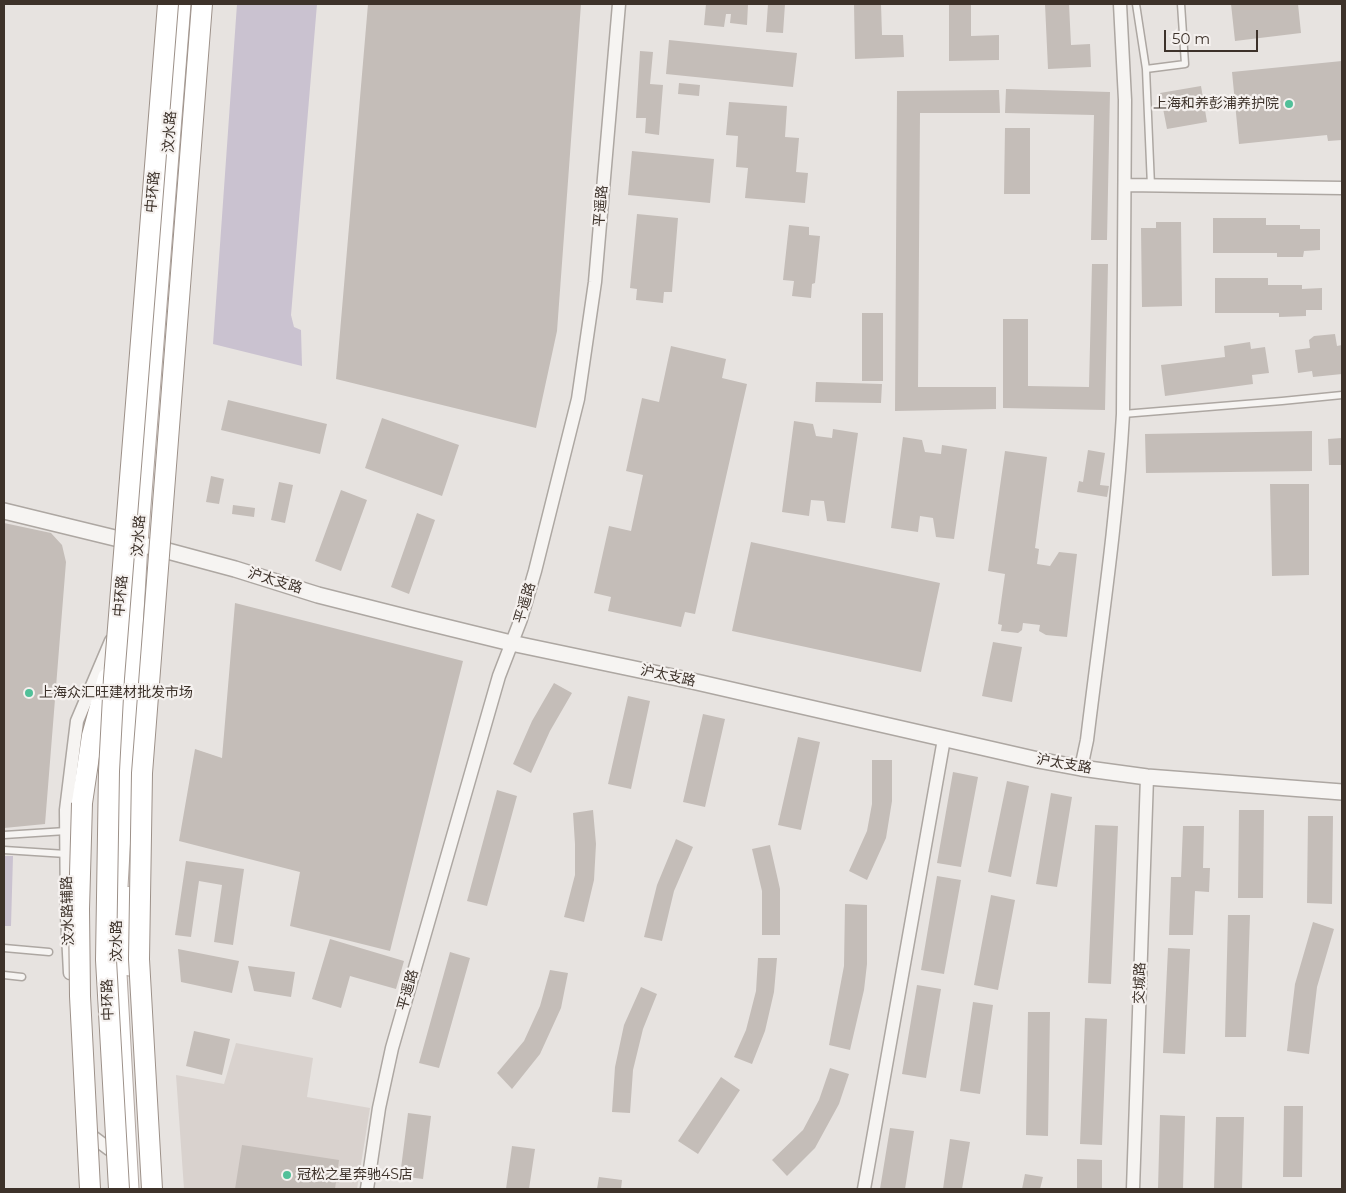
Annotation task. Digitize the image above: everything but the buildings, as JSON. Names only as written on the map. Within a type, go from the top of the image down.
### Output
[{"type":"highway","name":"中环路","points":[[119,1189],[106,960],[108,771],[168,4]]},
{"type":"highway","points":[[152,1189],[140,959],[142,773],[202,4]]},
{"type":"highway","points":[[90,1189],[80,996],[79,909],[82,803],[92,736],[108,678]]},
{"type":"main road","name":"汶水路","points":[[111,1189],[100,960],[99,865],[104,739],[118,538],[161,4]]},
{"type":"main road","name":"汶水路","points":[[158,1189],[147,978],[146,866],[151,547],[157,306],[181,4]]},
{"type":"main road","name":"汶水路","points":[[141,1189],[128,946],[151,547],[192,4]]},
{"type":"main road","name":"汶水路","points":[[129,1189],[115,938],[124,789],[208,4]]},
{"type":"main road","points":[[150,149],[174,91]]},
{"type":"main road","points":[[141,254],[157,306]]},
{"type":"main road","points":[[104,739],[124,789]]},
{"type":"main road","points":[[107,1115],[122,1065]]},
{"type":"street","name":"平遥路","points":[[367,1189],[382,1093],[392,1048],[499,676],[520,619],[544,539],[578,399],[595,282],[619,4]]},
{"type":"street","points":[[1082,768],[1114,511],[1123,414],[1125,185],[1124,54],[1120,4]]},
{"type":"street","points":[[1125,185],[1342,188]]},
{"type":"street","name":"沪太支路","points":[[4,511],[118,538],[356,605],[512,643],[1082,768],[1147,777],[1342,792]]},
{"type":"street","name":"汶水路辅路","points":[[82,1189],[67,915],[66,810],[77,721],[111,641]]},
{"type":"street","points":[[864,1189],[944,739]]},
{"type":"street","name":"交城路","points":[[1133,1189],[1147,777]]},
{"type":"street","points":[[79,1126],[109,1150]]},
{"type":"lane","points":[[1136,4],[1146,69],[1151,186]]},
{"type":"lane","points":[[1146,69],[1186,64],[1181,4]]},
{"type":"lane","points":[[1123,414],[1342,395]]},
{"type":"lane","points":[[4,835],[66,831]]},
{"type":"lane","points":[[4,850],[66,854]]},
{"type":"lane","points":[[4,948],[49,952]]},
{"type":"lane","points":[[4,975],[22,977]]},
{"type":"shaded area","points":[[237,4],[317,4],[291,315],[294,327],[301,330],[302,366],[213,344]]},
{"type":"shaded area","points":[[4,856],[13,856],[11,926],[4,926]]},
{"type":"shaded area","points":[[236,1043],[313,1058],[307,1097],[370,1108],[357,1189],[184,1189],[176,1075],[224,1084]]},
{"type":"place","name":"上海和养彭浦养护院","points":[[1289,104]]},
{"type":"place","name":"上海众汇旺建材批发市场","points":[[29,693]]},
{"type":"place","name":"冠松之星奔驰4S店","points":[[287,1175]]}]
